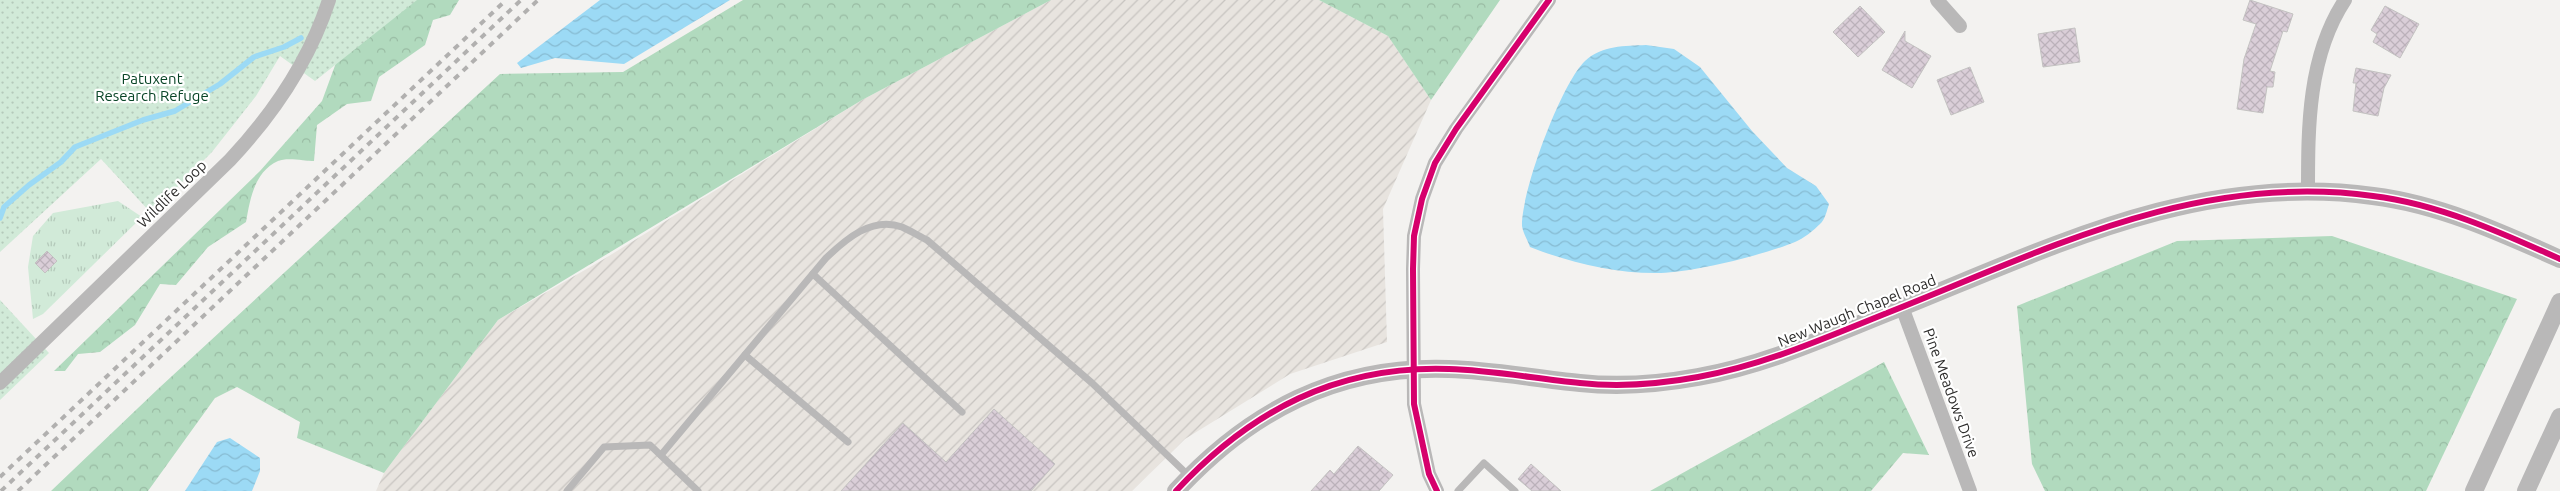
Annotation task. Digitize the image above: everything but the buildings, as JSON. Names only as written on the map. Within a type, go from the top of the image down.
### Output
[{"type":"street","name":"Wildlife Loop","points":[[0,383],[230,160],[261,126],[291,84],[319,32],[329,0]]},
{"type":"street","points":[[1437,491],[1429,474],[1420,442],[1414,404],[1414,236],[1425,190],[1435,163],[1456,129],[1549,0]]},
{"type":"street","points":[[1937,0],[1960,26]]},
{"type":"street","points":[[2308,191],[2310,109],[2316,73],[2326,39],[2345,0]]},
{"type":"street","name":"New Waugh Chapel Road","points":[[1176,491],[1237,433],[1284,405],[1343,382],[1377,373],[1414,369],[1450,369],[1586,384],[1647,383],[1694,378],[1742,368],[1795,350],[2071,239],[2132,217],[2178,205],[2223,197],[2308,191],[2374,196],[2441,211],[2477,223],[2560,259]]},
{"type":"street","points":[[2474,491],[2560,302]]},
{"type":"street","name":"Pine Meadows Drive","points":[[1902,307],[1970,491]]},
{"type":"street","points":[[2526,491],[2560,417]]},
{"type":"lane","points":[[661,455],[813,274],[849,236],[873,226],[901,227],[927,240],[1092,383],[1190,477]]},
{"type":"lane","points":[[813,274],[962,412]]},
{"type":"lane","points":[[745,355],[848,442]]},
{"type":"lane","points":[[567,491],[604,447],[650,445],[698,491]]},
{"type":"lane","points":[[1458,491],[1484,463],[1515,491]]},
{"type":"shaded area","points":[[1051,0],[1319,0],[1388,36],[1431,100],[1383,209],[1387,342],[1290,374],[1185,439],[1132,491],[376,491],[384,473],[498,320],[604,259],[862,100]]},
{"type":"green space","name":"Patuxent Research Refuge","points":[[0,0],[417,0],[315,81],[280,56],[256,96],[212,152],[151,213],[101,159],[0,252]]},
{"type":"green space","points":[[359,0],[459,0],[450,15],[433,20],[425,45],[379,77],[371,101],[347,104],[317,125],[314,161],[282,160],[263,172],[254,187],[246,222],[208,247],[176,285],[160,284],[135,325],[100,352],[78,354],[65,371],[54,371],[260,171],[322,101]]},
{"type":"green space","points":[[743,0],[1051,0],[862,100],[498,320],[384,473],[297,438],[300,422],[237,387],[215,398],[148,491],[51,491],[159,388],[500,74],[623,72]]},
{"type":"green space","points":[[1319,0],[1500,0],[1431,100],[1388,36]]},
{"type":"green space","points":[[118,201],[142,217],[43,314],[33,319],[28,267],[33,236],[53,213]]},
{"type":"green space","points":[[2332,236],[2517,299],[2426,491],[2045,491],[2032,464],[2017,306],[2177,241]]},
{"type":"green space","points":[[0,300],[49,353],[0,400]]},
{"type":"green space","points":[[1884,362],[1929,455],[1903,453],[1871,491],[1650,491]]},
{"type":"water","points":[[600,0],[730,0],[624,64],[555,58],[521,68],[517,63]]},
{"type":"water","points":[[1646,45],[1674,49],[1700,67],[1752,131],[1787,168],[1816,186],[1829,204],[1826,215],[1818,226],[1798,241],[1782,247],[1729,262],[1675,272],[1627,272],[1578,263],[1530,247],[1522,226],[1523,210],[1528,189],[1554,114],[1575,73],[1585,61],[1606,49]]},
{"type":"water","points":[[230,438],[260,458],[260,471],[252,491],[185,491],[217,442]]},
{"type":"waterway","points":[[0,218],[4,207],[29,185],[61,162],[75,147],[143,120],[175,111],[220,84],[254,57],[284,47],[301,38]]},
{"type":"railway","points":[[0,477],[506,0]]},
{"type":"railway","points":[[1,491],[521,0]]},
{"type":"railway","points":[[18,491],[538,0]]},
{"type":"cycle path","points":[[1437,491],[1429,474],[1414,404],[1414,236],[1422,199],[1435,163],[1456,129],[1549,0]]},
{"type":"cycle path","points":[[1176,491],[1204,463],[1265,416],[1298,398],[1333,385],[1370,375],[1408,370],[1465,370],[1609,385],[1654,383],[1723,372],[1797,349],[2067,241],[2126,221],[2185,205],[2246,195],[2308,191],[2373,196],[2421,205],[2445,212],[2560,259]]}]
